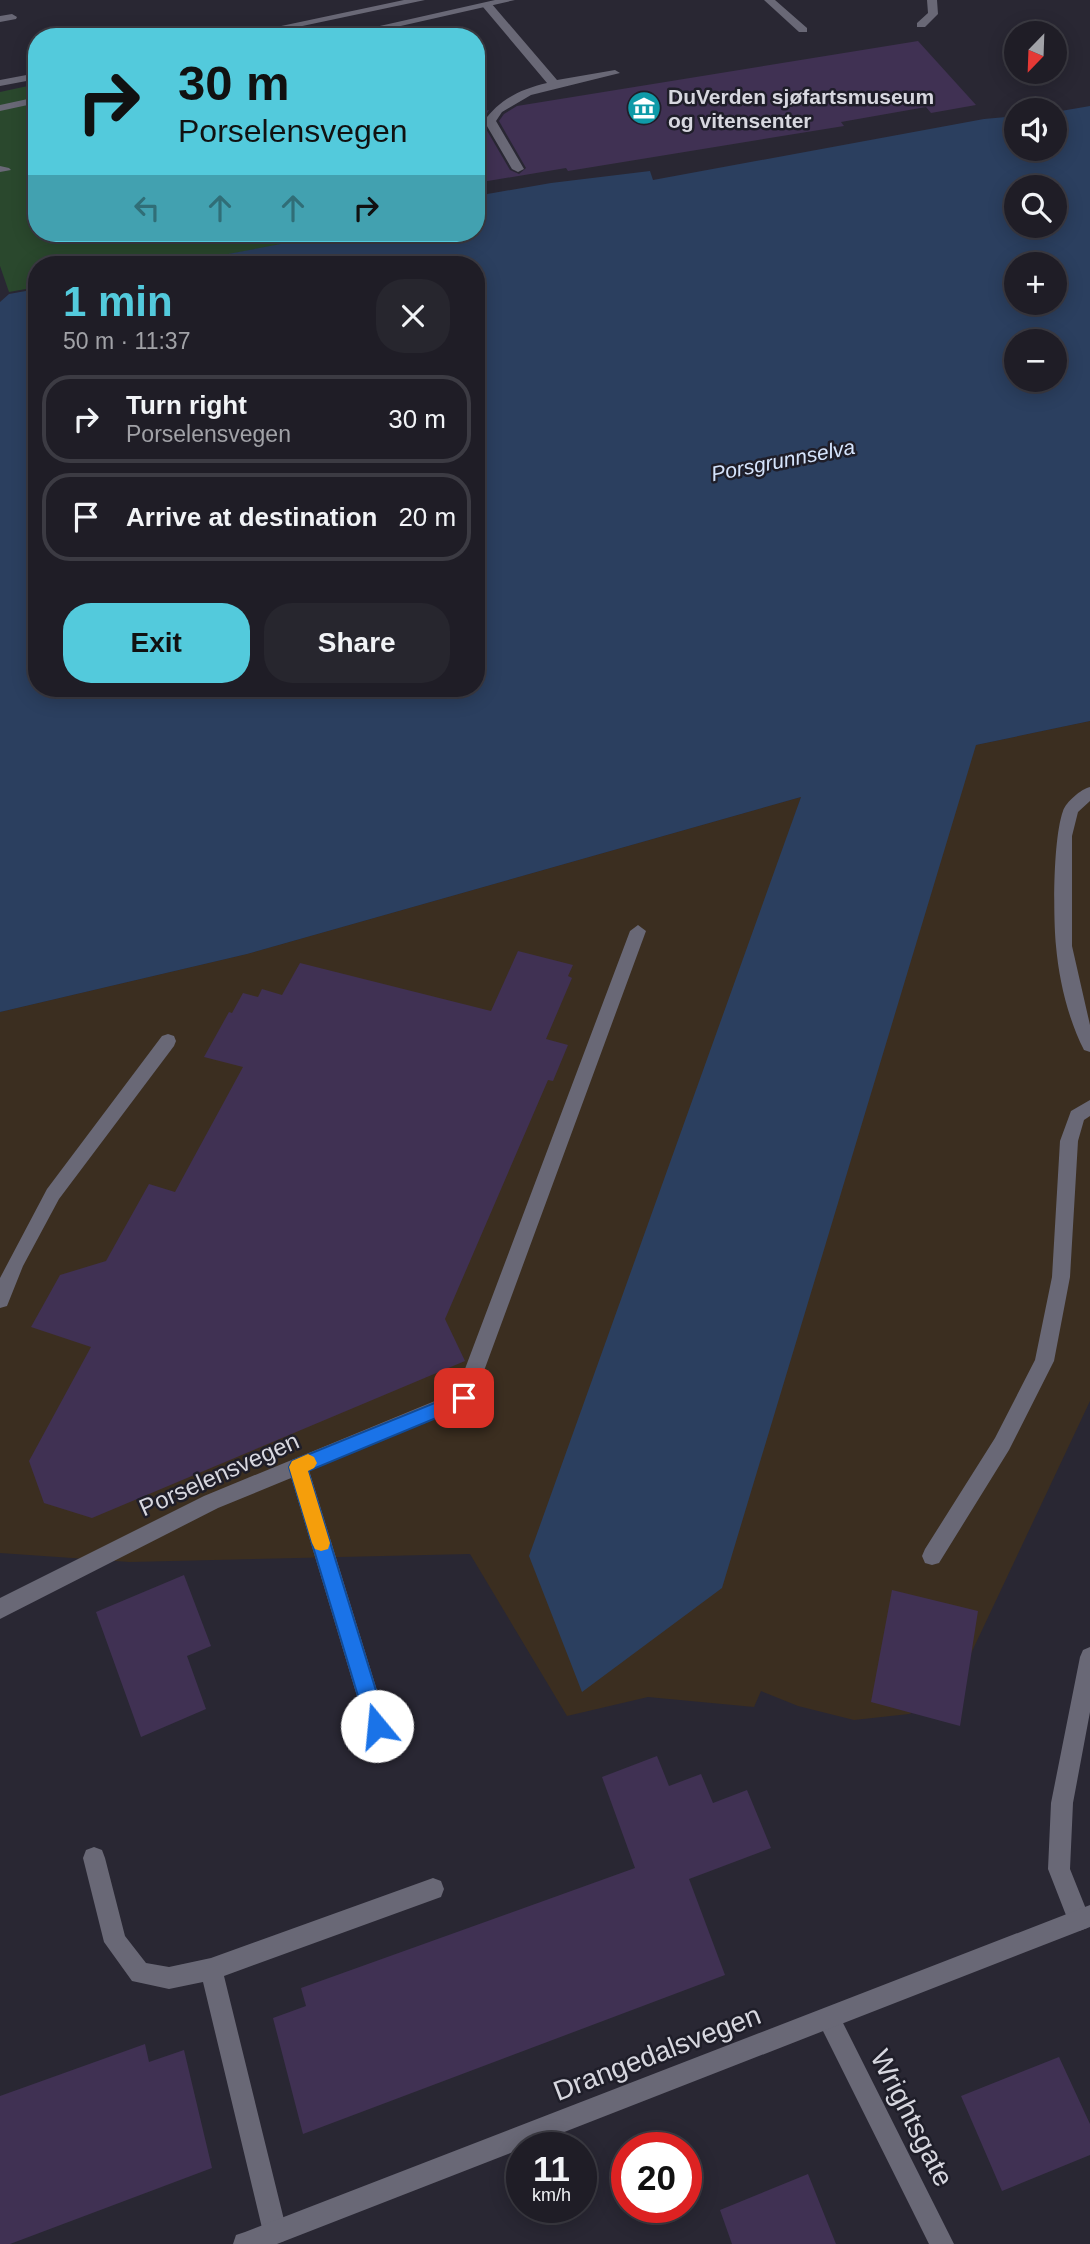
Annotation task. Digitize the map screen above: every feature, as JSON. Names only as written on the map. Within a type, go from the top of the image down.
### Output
[{"type":"street","points":[[279,28],[420,0]]},
{"type":"street","points":[[378,28],[510,0]]},
{"type":"street","points":[[769,0],[803,30]]},
{"type":"street","points":[[921,25],[933,14],[932,0]]},
{"type":"street","points":[[487,5],[555,85]]},
{"type":"street","points":[[0,19],[12,17]]},
{"type":"street","points":[[518,169],[490,121],[500,105],[512,98],[555,85],[615,74]]},
{"type":"street","points":[[0,83],[28,78]]},
{"type":"street","points":[[0,108],[28,102]]},
{"type":"street","points":[[1090,792],[1071,810],[1064,836],[1064,946],[1079,1020],[1090,1045]]},
{"type":"street","name":"Porselensvegen","points":[[0,1609],[211,1502],[464,1398],[638,931]]},
{"type":"street","points":[[0,1300],[15,1264],[53,1194],[168,1041]]},
{"type":"street","points":[[932,1556],[1002,1444],[1044,1361],[1062,1277],[1069,1141],[1077,1116],[1090,1107]]},
{"type":"street","points":[[298,1467],[377,1726]]},
{"type":"street","points":[[1085,1918],[1059,1869],[1062,1803],[1090,1657]]},
{"type":"street","points":[[94,1858],[116,1942],[139,1973],[169,1978],[211,1969],[433,1889]]},
{"type":"street","name":"Drangedalsvegen","points":[[245,2244],[1085,1918]]},
{"type":"street","points":[[211,1969],[275,2232]]},
{"type":"street","name":"Wrightsgate","points":[[829,2019],[942,2244]]},
{"type":"shaded area","points":[[1090,721],[1090,1401],[950,1698],[909,1714],[854,1720],[798,1706],[761,1691],[754,1707],[648,1697],[567,1716],[470,1554],[130,1562],[0,1553],[0,1012],[247,954],[801,797],[793,821],[976,745]]},
{"type":"green space","points":[[28,86],[28,242],[289,243],[219,256],[28,256],[28,289],[9,292],[0,266],[0,92]]},
{"type":"water","name":"Porsgrunnselva","points":[[1090,106],[1090,721],[976,745],[722,1588],[582,1692],[529,1556],[801,797],[247,954],[0,1012],[0,302],[9,294],[28,291],[28,697],[485,697],[485,256],[217,256],[286,242],[485,242],[485,194],[650,171],[653,180],[1004,117],[1004,161],[1067,161],[1067,110]]},
{"type":"building","points":[[918,41],[976,105],[931,113],[926,107],[841,122],[844,126],[568,171],[566,168],[485,182],[485,127],[510,170],[519,174],[526,168],[499,121],[504,114],[517,106]]},
{"type":"building","points":[[518,951],[573,965],[568,976],[572,978],[546,1039],[568,1045],[553,1081],[548,1080],[445,1319],[465,1361],[92,1518],[44,1503],[29,1461],[91,1347],[31,1327],[60,1275],[106,1261],[149,1184],[175,1192],[243,1067],[204,1057],[243,993],[258,997],[262,989],[282,995],[300,963],[491,1011]]},
{"type":"building","points":[[184,1575],[211,1646],[187,1656],[206,1709],[141,1737],[96,1612]]},
{"type":"building","points":[[892,1590],[978,1611],[960,1726],[871,1702]]},
{"type":"building","points":[[657,1756],[669,1786],[701,1774],[713,1803],[747,1790],[771,1848],[689,1879],[725,1975],[303,2134],[273,2018],[306,2006],[301,1988],[635,1868],[602,1777]]},
{"type":"building","points":[[145,2044],[149,2062],[184,2050],[212,2168],[10,2244],[0,2244],[0,2096]]},
{"type":"building","points":[[1059,2057],[1090,2124],[1090,2155],[1002,2191],[961,2096]]},
{"type":"building","points":[[808,2174],[836,2244],[732,2244],[720,2210]]},
{"type":"slow traffic","points":[[308,1463],[298,1467],[321,1543]]},
{"type":"place","name":"DuVerden sjøfartsmuseum og vitensenter","points":[[644,108]]},
{"type":"route","points":[[377,1726],[298,1467],[464,1398]]}]
